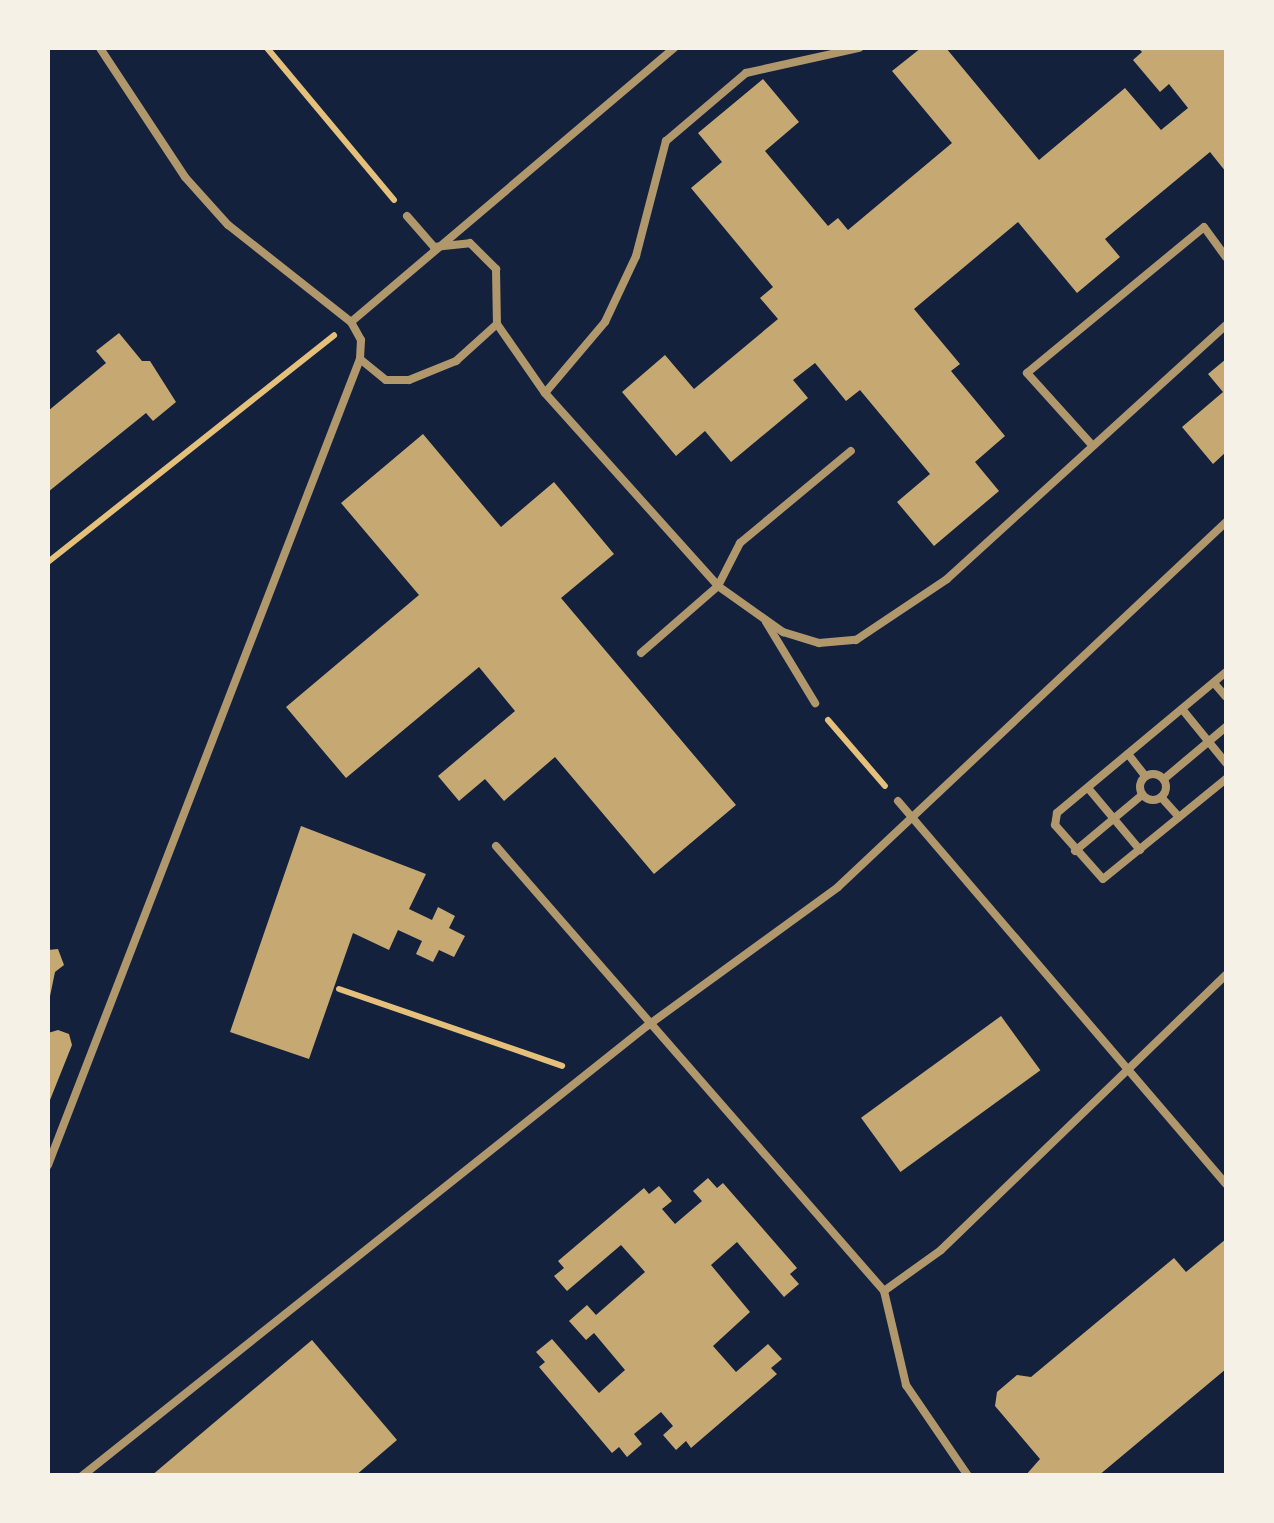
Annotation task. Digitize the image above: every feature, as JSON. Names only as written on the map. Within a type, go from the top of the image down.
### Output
[{"type":"lane","points":[[48,1165],[360,359],[362,340],[350,322],[217,213],[144,124],[100,48]]},
{"type":"lane","points":[[350,322],[434,247],[674,48]]},
{"type":"lane","points":[[545,393],[605,322],[636,256],[666,141],[746,73],[859,48]]},
{"type":"lane","points":[[407,216],[434,247]]},
{"type":"lane","points":[[1092,446],[1027,373],[1204,227],[1226,257]]},
{"type":"lane","points":[[434,247],[470,243],[496,269],[497,324],[545,393],[718,586],[764,618],[819,643],[856,640],[947,579],[1226,326]]},
{"type":"lane","points":[[360,359],[386,380],[409,380],[456,360],[497,324]]},
{"type":"lane","points":[[641,653],[718,586],[740,543],[851,451]]},
{"type":"lane","points":[[82,1476],[647,1026],[838,887],[914,820],[1226,522]]},
{"type":"lane","points":[[764,618],[815,703]]},
{"type":"lane","points":[[1226,672],[1054,820],[1075,851],[1103,879],[1226,779]]},
{"type":"lane","points":[[1214,683],[1226,698]]},
{"type":"lane","points":[[1182,709],[1226,763]]},
{"type":"lane","points":[[1178,818],[1162,797],[1164,779],[1226,728]]},
{"type":"lane","points":[[1128,754],[1145,776],[1164,779]]},
{"type":"lane","points":[[1075,851],[1142,795],[1145,776]]},
{"type":"lane","points":[[1088,788],[1140,850]]},
{"type":"lane","points":[[1142,795],[1162,797]]},
{"type":"lane","points":[[898,800],[1226,1184]]},
{"type":"lane","points":[[496,846],[647,1026],[884,1291],[906,1385],[968,1476]]},
{"type":"lane","points":[[884,1291],[940,1250],[1226,976]]},
{"type":"path","points":[[266,48],[407,216]]},
{"type":"path","points":[[48,562],[350,322]]},
{"type":"path","points":[[815,703],[898,800]]},
{"type":"path","points":[[339,989],[587,1074]]},
{"type":"building","points":[[921,48],[946,48],[1039,160],[1125,88],[1161,130],[1188,108],[1169,84],[1160,92],[1133,60],[1142,52],[1138,48],[1226,48],[1226,172],[1210,152],[1105,239],[1120,257],[1077,293],[1018,222],[914,309],[960,364],[951,371],[1005,436],[975,462],[999,491],[934,546],[897,502],[930,474],[860,390],[846,401],[815,363],[793,380],[808,398],[731,462],[705,431],[676,456],[622,392],[665,355],[694,389],[778,319],[760,298],[773,287],[691,188],[722,162],[698,133],[763,79],[799,122],[765,151],[828,226],[838,218],[848,230],[952,143],[892,71]]},
{"type":"building","points":[[119,333],[142,361],[150,361],[176,402],[153,421],[146,413],[48,492],[48,411],[106,363],[96,351]]},
{"type":"building","points":[[1226,359],[1226,452],[1213,464],[1182,427],[1223,392],[1208,374]]},
{"type":"building","points":[[423,434],[501,527],[554,482],[614,554],[561,598],[736,805],[654,874],[555,757],[504,801],[485,779],[459,801],[438,776],[515,711],[479,667],[346,778],[286,707],[419,595],[341,503]]},
{"type":"building","points":[[301,826],[426,874],[409,909],[432,920],[438,907],[455,916],[449,928],[465,936],[454,957],[439,950],[433,962],[416,954],[422,941],[398,930],[389,950],[353,933],[309,1059],[230,1032]]},
{"type":"building","points":[[58,949],[64,965],[55,972],[48,1006],[48,950]]},
{"type":"building","points":[[1001,1016],[1040,1070],[900,1172],[861,1118]]},
{"type":"building","points":[[58,1030],[69,1034],[72,1045],[48,1105],[48,1033]]},
{"type":"building","points":[[708,1178],[717,1188],[723,1183],[797,1268],[790,1274],[799,1284],[784,1297],[737,1242],[711,1265],[750,1312],[713,1346],[736,1372],[768,1344],[782,1359],[771,1368],[777,1374],[691,1448],[686,1441],[676,1450],[663,1435],[673,1426],[661,1412],[634,1434],[642,1444],[627,1457],[619,1447],[612,1453],[539,1367],[545,1362],[536,1352],[552,1339],[599,1393],[625,1370],[594,1333],[586,1340],[569,1321],[587,1305],[596,1315],[645,1272],[621,1245],[567,1291],[554,1276],[564,1268],[558,1261],[644,1188],[649,1194],[659,1186],[672,1201],[662,1209],[675,1224],[702,1201],[693,1191]]},
{"type":"building","points":[[1226,1239],[1226,1369],[1098,1476],[1025,1476],[1040,1459],[995,1406],[997,1392],[1017,1375],[1031,1377],[1174,1258],[1186,1272]]},
{"type":"building","points":[[312,1340],[397,1440],[355,1476],[151,1476]]}]
